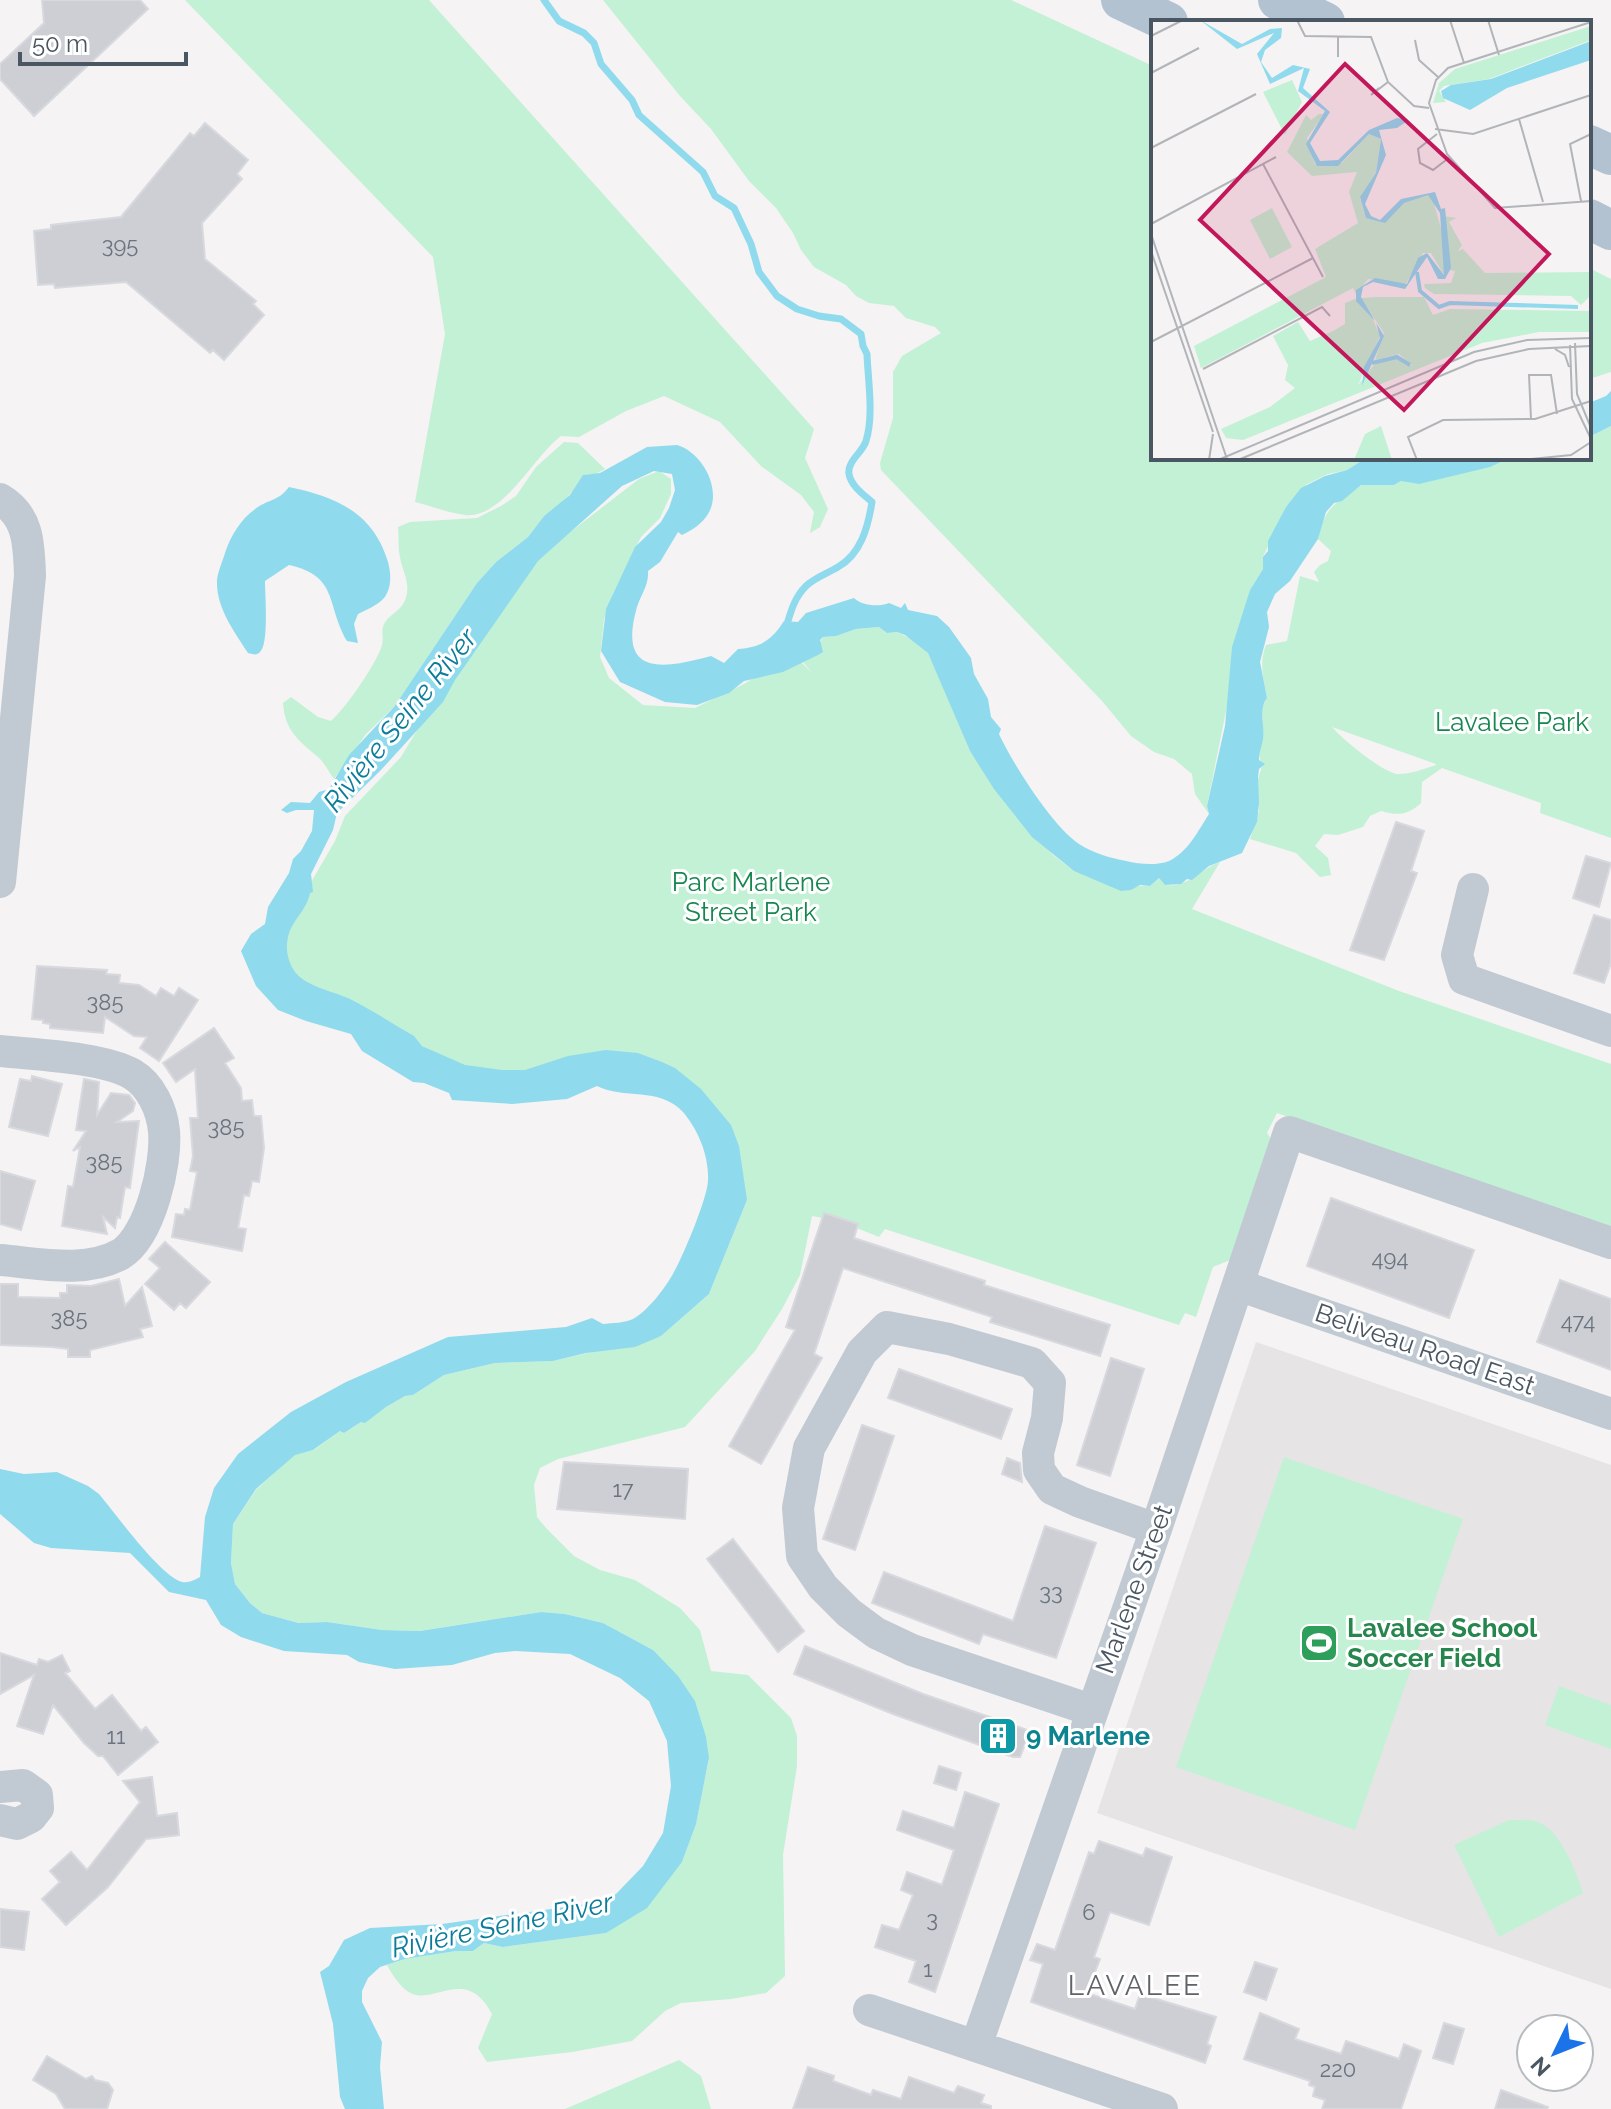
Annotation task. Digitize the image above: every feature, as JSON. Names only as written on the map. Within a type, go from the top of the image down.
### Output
[{"type":"main road","points":[[1121,0],[1164,20]]},
{"type":"main road","points":[[1278,0],[1321,20]]},
{"type":"main road","points":[[1591,146],[1611,155]]},
{"type":"main road","points":[[1591,220],[1611,230]]},
{"type":"street","points":[[0,499],[21,518],[29,538],[30,576],[0,882]]},
{"type":"street","points":[[1473,889],[1457,955],[1464,979],[1611,1031]]},
{"type":"street","points":[[0,1051],[105,1064],[134,1075],[153,1095],[161,1111],[165,1133],[159,1183],[142,1230],[122,1253],[93,1264],[0,1260]]},
{"type":"street","name":"Marlene Street","points":[[976,2046],[1156,1529],[1289,1132],[1611,1243]]},
{"type":"street","name":"Beliveau Road East","points":[[1238,1285],[1611,1414]]},
{"type":"street","points":[[1091,1710],[912,1650],[876,1633],[849,1613],[823,1587],[802,1556],[798,1508],[809,1448],[862,1352],[887,1327],[949,1339],[1032,1363],[1050,1383],[1047,1418],[1038,1453],[1039,1470],[1052,1489],[1156,1529]]},
{"type":"street","points":[[0,1787],[23,1785],[37,1795],[38,1808],[31,1817],[17,1824],[0,1820]]},
{"type":"street","points":[[869,2010],[1162,2109]]},
{"type":"shaded area","points":[[1256,1342],[1611,1465],[1611,1989],[1097,1813]]},
{"type":"green space","points":[[185,0],[429,0],[814,429],[805,458],[828,509],[820,527],[810,533],[814,512],[801,495],[761,466],[720,422],[664,396],[626,411],[579,437],[561,436],[505,497],[479,514],[459,514],[415,502],[445,334],[433,257]]},
{"type":"green space","points":[[603,0],[1011,0],[1151,65],[1151,460],[1363,460],[1347,470],[1328,474],[1307,484],[1286,507],[1263,557],[1263,569],[1250,590],[1207,806],[1209,814],[1195,794],[1192,774],[1174,759],[1154,752],[1131,736],[1102,701],[881,470],[880,463],[893,418],[893,372],[902,356],[941,333],[935,327],[906,318],[894,306],[869,303],[856,296],[846,285],[814,267],[776,208],[749,181],[711,129],[680,96]]},
{"type":"green space","points":[[1591,269],[1611,279],[1611,372],[1591,378]]},
{"type":"green space","name":"Lavalee Park","points":[[1611,426],[1611,838],[1540,813],[1541,803],[1442,768],[1422,782],[1421,803],[1412,810],[1398,814],[1381,811],[1370,816],[1363,827],[1338,835],[1324,834],[1315,846],[1328,858],[1331,875],[1320,877],[1296,853],[1250,839],[1259,811],[1257,783],[1262,766],[1259,755],[1263,736],[1262,707],[1267,698],[1262,671],[1266,645],[1287,641],[1300,576],[1319,582],[1314,572],[1328,561],[1331,551],[1318,539],[1332,507],[1361,485],[1394,485],[1500,460],[1591,460],[1591,436]],"holes":[[[1332,727],[1436,765],[1408,773],[1391,772],[1363,754]]]},
{"type":"green space","points":[[564,442],[578,443],[605,469],[594,475],[588,474],[562,503],[544,516],[528,537],[496,562],[477,583],[394,707],[366,734],[334,779],[320,759],[294,734],[284,713],[283,703],[291,697],[318,717],[331,721],[360,685],[383,643],[385,622],[403,605],[407,593],[399,554],[398,527],[410,522],[477,518],[501,506],[516,496],[536,467]]},
{"type":"green space","name":"Parc Marlene Street Park","points":[[659,471],[671,479],[671,494],[660,518],[641,537],[604,619],[600,657],[609,678],[643,705],[695,708],[744,684],[793,654],[812,673],[803,662],[810,658],[823,637],[879,627],[887,633],[897,632],[915,641],[933,662],[970,751],[1052,854],[1074,871],[1135,886],[1150,886],[1159,878],[1165,885],[1173,885],[1187,881],[1220,862],[1192,909],[1399,991],[1611,1064],[1611,1230],[1277,1113],[1267,1133],[1271,1139],[1235,1258],[1213,1267],[1196,1317],[1185,1313],[1179,1325],[885,1229],[879,1237],[842,1222],[812,1216],[800,1275],[782,1309],[755,1351],[685,1427],[558,1459],[540,1468],[534,1485],[537,1517],[574,1556],[600,1570],[635,1580],[680,1608],[700,1630],[711,1671],[748,1675],[791,1718],[797,1736],[797,1766],[783,1855],[785,1976],[766,1993],[681,2003],[665,2011],[632,2041],[487,2062],[478,2048],[492,2014],[482,1999],[471,1991],[460,1989],[417,1995],[401,1985],[387,1965],[405,1959],[473,1951],[484,1943],[503,1947],[606,1933],[682,1862],[696,1823],[709,1759],[653,1650],[603,1623],[541,1612],[419,1631],[382,1630],[327,1622],[300,1623],[262,1613],[235,1584],[231,1563],[233,1524],[256,1490],[295,1454],[314,1450],[340,1431],[344,1433],[365,1422],[444,1375],[495,1363],[553,1361],[661,1336],[709,1294],[747,1200],[660,1070],[488,1081],[274,967],[310,884],[335,841],[345,816],[401,757],[457,664],[530,563],[639,479]]},
{"type":"green space","name":"Lavalee School Soccer Field","points":[[1284,1457],[1463,1519],[1355,1830],[1176,1767]]},
{"type":"green space","points":[[1559,1686],[1611,1705],[1611,1749],[1545,1725]]},
{"type":"green space","points":[[1509,1820],[1535,1821],[1552,1832],[1566,1851],[1583,1893],[1499,1937],[1454,1845]]},
{"type":"green space","points":[[679,2060],[701,2076],[711,2109],[565,2109]]},
{"type":"water","points":[[1611,391],[1611,426],[1591,436],[1591,402]]},
{"type":"water","name":"Rivière Seine River","points":[[677,445],[686,449],[708,473],[713,494],[706,517],[682,535],[678,532],[660,562],[648,571],[632,630],[633,646],[639,657],[648,663],[661,665],[711,656],[724,663],[738,649],[765,642],[784,621],[798,622],[806,613],[854,598],[866,604],[889,603],[901,608],[905,603],[908,610],[937,616],[949,627],[971,658],[974,674],[988,699],[991,717],[1001,729],[999,734],[1005,747],[1034,794],[1057,823],[1090,850],[1148,864],[1169,861],[1182,852],[1209,814],[1207,806],[1225,726],[1232,647],[1250,590],[1263,569],[1268,541],[1286,507],[1301,488],[1325,476],[1347,470],[1363,460],[1505,460],[1490,467],[1419,484],[1401,481],[1394,485],[1361,485],[1326,512],[1318,539],[1290,581],[1275,594],[1267,612],[1269,627],[1260,662],[1267,698],[1263,708],[1259,760],[1265,764],[1259,769],[1257,822],[1242,853],[1209,866],[1192,880],[1187,879],[1181,884],[1165,885],[1159,878],[1150,886],[1140,885],[1121,891],[1074,871],[1032,837],[994,789],[970,751],[928,653],[897,632],[887,633],[879,627],[823,637],[820,640],[823,652],[818,655],[783,672],[744,681],[729,693],[697,705],[665,702],[620,682],[601,651],[606,609],[635,547],[661,522],[669,508],[675,490],[672,474],[654,471],[622,486],[538,561],[443,702],[337,813],[333,830],[311,874],[313,892],[288,937],[289,960],[300,977],[358,1003],[414,1036],[422,1046],[465,1065],[525,1070],[568,1056],[606,1050],[638,1053],[675,1068],[701,1089],[731,1125],[739,1146],[747,1200],[709,1294],[661,1336],[635,1347],[553,1361],[495,1363],[444,1375],[413,1395],[386,1407],[365,1423],[361,1422],[344,1433],[340,1431],[313,1450],[295,1455],[256,1489],[233,1524],[231,1563],[235,1584],[262,1613],[299,1623],[327,1622],[382,1630],[420,1631],[541,1612],[603,1623],[653,1650],[678,1676],[695,1701],[706,1737],[709,1758],[696,1824],[682,1862],[647,1908],[606,1933],[503,1947],[484,1943],[473,1951],[405,1959],[380,1967],[368,1978],[362,1991],[362,2002],[382,2042],[380,2067],[384,2109],[345,2109],[340,2097],[333,2024],[320,1972],[329,1966],[344,1940],[370,1928],[442,1924],[587,1904],[616,1894],[643,1866],[663,1833],[671,1786],[667,1741],[649,1701],[620,1678],[570,1654],[515,1651],[452,1665],[395,1669],[359,1662],[347,1655],[284,1651],[241,1637],[221,1625],[206,1600],[169,1592],[130,1553],[51,1548],[34,1543],[0,1514],[0,1469],[24,1474],[57,1472],[88,1486],[99,1494],[162,1569],[173,1578],[190,1582],[200,1577],[205,1517],[214,1488],[238,1454],[291,1412],[346,1382],[448,1337],[566,1327],[592,1318],[603,1324],[630,1320],[645,1310],[666,1285],[694,1226],[708,1180],[707,1161],[698,1135],[674,1104],[652,1096],[597,1086],[567,1099],[512,1104],[452,1100],[449,1093],[413,1082],[362,1051],[351,1034],[278,1010],[256,986],[241,951],[251,934],[265,924],[268,907],[289,873],[293,859],[312,831],[314,810],[287,813],[281,810],[291,802],[310,803],[319,792],[329,789],[349,755],[394,707],[477,583],[496,562],[528,537],[544,516],[570,495],[583,475],[600,473],[647,447]]},
{"type":"water","points":[[289,487],[337,502],[362,519],[381,545],[389,566],[390,585],[381,601],[358,614],[354,624],[358,643],[347,641],[324,584],[305,570],[289,565],[265,581],[266,630],[263,647],[257,654],[248,653],[219,600],[218,573],[228,545],[241,523],[254,510]]},
{"type":"building","points":[[42,0],[140,0],[148,9],[34,116],[0,79],[0,64],[44,23]]},
{"type":"building","points":[[205,123],[248,160],[237,174],[242,179],[202,223],[205,259],[256,301],[253,304],[264,315],[224,360],[213,350],[210,353],[126,282],[55,288],[54,284],[38,285],[34,231],[51,229],[51,225],[121,217],[190,133],[194,136]]},
{"type":"building","points":[[1396,822],[1424,831],[1411,871],[1417,873],[1384,960],[1350,950]]},
{"type":"building","points":[[1586,856],[1611,863],[1599,907],[1573,898]]},
{"type":"building","points":[[1594,915],[1611,920],[1611,963],[1604,983],[1574,973]]},
{"type":"building","points":[[37,966],[107,970],[106,974],[120,975],[119,983],[139,985],[156,996],[161,988],[174,996],[179,988],[198,1000],[159,1061],[140,1048],[147,1037],[134,1036],[105,1017],[103,1033],[50,1028],[50,1024],[43,1023],[43,1020],[32,1019]]},
{"type":"building","points":[[214,1028],[234,1058],[225,1063],[241,1088],[242,1101],[252,1100],[254,1116],[261,1116],[264,1148],[259,1182],[252,1181],[249,1196],[244,1195],[238,1228],[246,1229],[242,1251],[172,1237],[176,1214],[184,1215],[185,1209],[190,1210],[197,1172],[190,1171],[193,1156],[190,1118],[198,1118],[195,1069],[176,1082],[163,1063]]},
{"type":"building","points":[[32,1076],[62,1084],[48,1136],[9,1127],[20,1079],[31,1081]]},
{"type":"building","points":[[84,1079],[99,1082],[97,1115],[111,1093],[129,1095],[135,1103],[133,1111],[117,1122],[139,1121],[130,1188],[125,1187],[120,1218],[117,1217],[115,1228],[103,1217],[107,1234],[62,1226],[68,1186],[73,1187],[80,1147],[73,1151],[86,1131],[76,1130]]},
{"type":"building","points":[[0,1171],[35,1181],[21,1230],[0,1224]]},
{"type":"building","points":[[1331,1198],[1474,1250],[1449,1318],[1307,1266]]},
{"type":"building","points":[[824,1213],[858,1224],[854,1238],[985,1281],[984,1285],[1110,1325],[1100,1356],[990,1322],[992,1317],[843,1268],[814,1354],[822,1358],[761,1464],[729,1446],[795,1330],[786,1327]]},
{"type":"building","points":[[165,1242],[210,1282],[186,1308],[180,1303],[174,1310],[145,1284],[160,1268],[149,1259]]},
{"type":"building","points":[[119,1279],[125,1306],[142,1287],[152,1326],[140,1329],[143,1337],[90,1350],[90,1357],[68,1357],[68,1349],[0,1345],[0,1284],[18,1284],[18,1297],[60,1298],[60,1293],[67,1293],[67,1285],[91,1286]]},
{"type":"building","points":[[1560,1280],[1611,1299],[1611,1370],[1537,1342]]},
{"type":"building","points":[[1111,1358],[1144,1369],[1110,1476],[1077,1465]]},
{"type":"building","points":[[899,1369],[1012,1409],[1001,1439],[888,1398]]},
{"type":"building","points":[[862,1425],[894,1436],[855,1550],[823,1539]]},
{"type":"building","points":[[1007,1458],[1020,1463],[1022,1482],[1002,1474]]},
{"type":"building","points":[[564,1462],[688,1469],[685,1519],[557,1509]]},
{"type":"building","points":[[1045,1526],[1096,1543],[1056,1658],[983,1634],[979,1644],[872,1603],[884,1572],[1013,1621]]},
{"type":"building","points":[[733,1539],[804,1631],[778,1652],[707,1559]]},
{"type":"building","points":[[805,1646],[923,1694],[1030,1731],[1020,1757],[893,1714],[794,1674]]},
{"type":"building","points":[[0,1653],[37,1665],[39,1659],[48,1662],[62,1655],[70,1671],[65,1673],[95,1709],[112,1695],[141,1731],[146,1727],[158,1742],[118,1775],[103,1756],[98,1756],[84,1743],[53,1705],[43,1734],[17,1726],[34,1675],[0,1694]]},
{"type":"building","points":[[939,1766],[961,1773],[956,1790],[934,1783]]},
{"type":"building","points":[[152,1777],[157,1816],[177,1813],[179,1835],[146,1839],[108,1887],[66,1925],[42,1899],[60,1882],[50,1871],[71,1852],[87,1870],[140,1802],[123,1781]]},
{"type":"building","points":[[965,1792],[999,1804],[935,1992],[909,1982],[916,1961],[875,1947],[882,1925],[899,1930],[913,1895],[901,1890],[907,1872],[942,1885],[954,1850],[897,1830],[903,1811],[954,1828]]},
{"type":"building","points":[[1099,1841],[1143,1856],[1146,1848],[1172,1857],[1149,1925],[1110,1912],[1094,1957],[1100,1959],[1087,1993],[1135,2009],[1140,1994],[1216,2017],[1207,2044],[1211,2046],[1205,2063],[1031,2002],[1043,1964],[1030,1960],[1037,1944],[1055,1950],[1089,1852],[1094,1854]]},
{"type":"building","points":[[0,1909],[29,1912],[24,1950],[0,1947]]},
{"type":"building","points":[[1255,1962],[1277,1969],[1266,2000],[1244,1992]]},
{"type":"building","points":[[1260,2013],[1299,2029],[1295,2039],[1341,2054],[1346,2041],[1399,2059],[1404,2044],[1421,2051],[1401,2109],[1322,2109],[1325,2100],[1313,2096],[1315,2087],[1309,2085],[1310,2081],[1244,2059]]},
{"type":"building","points":[[1444,2023],[1464,2029],[1453,2064],[1433,2058]]},
{"type":"building","points":[[47,2056],[86,2079],[92,2076],[95,2080],[108,2083],[113,2090],[107,2109],[65,2109],[56,2094],[33,2080]]},
{"type":"building","points":[[808,2067],[834,2076],[833,2081],[871,2095],[873,2090],[901,2099],[909,2077],[954,2093],[958,2086],[984,2095],[981,2103],[991,2106],[991,2109],[793,2109]]},
{"type":"building","points":[[1501,2090],[1548,2107],[1495,2109]]},
{"type":"waterway","points":[[544,0],[559,21],[584,33],[594,43],[601,64],[632,100],[639,115],[703,172],[715,196],[734,208],[751,244],[759,272],[777,296],[797,309],[841,319],[861,334],[867,354],[870,420],[866,441],[850,465],[849,474],[855,486],[872,502],[868,521],[858,547],[846,562],[813,580],[798,596],[785,631]]},
{"type":"place","name":"Lavalee School Soccer Field","points":[[1319,1643]]},
{"type":"place","name":"9 Marlene","points":[[998,1736]]},
{"type":"district","name":"LAVALEE","points":[[1135,1985]]}]
